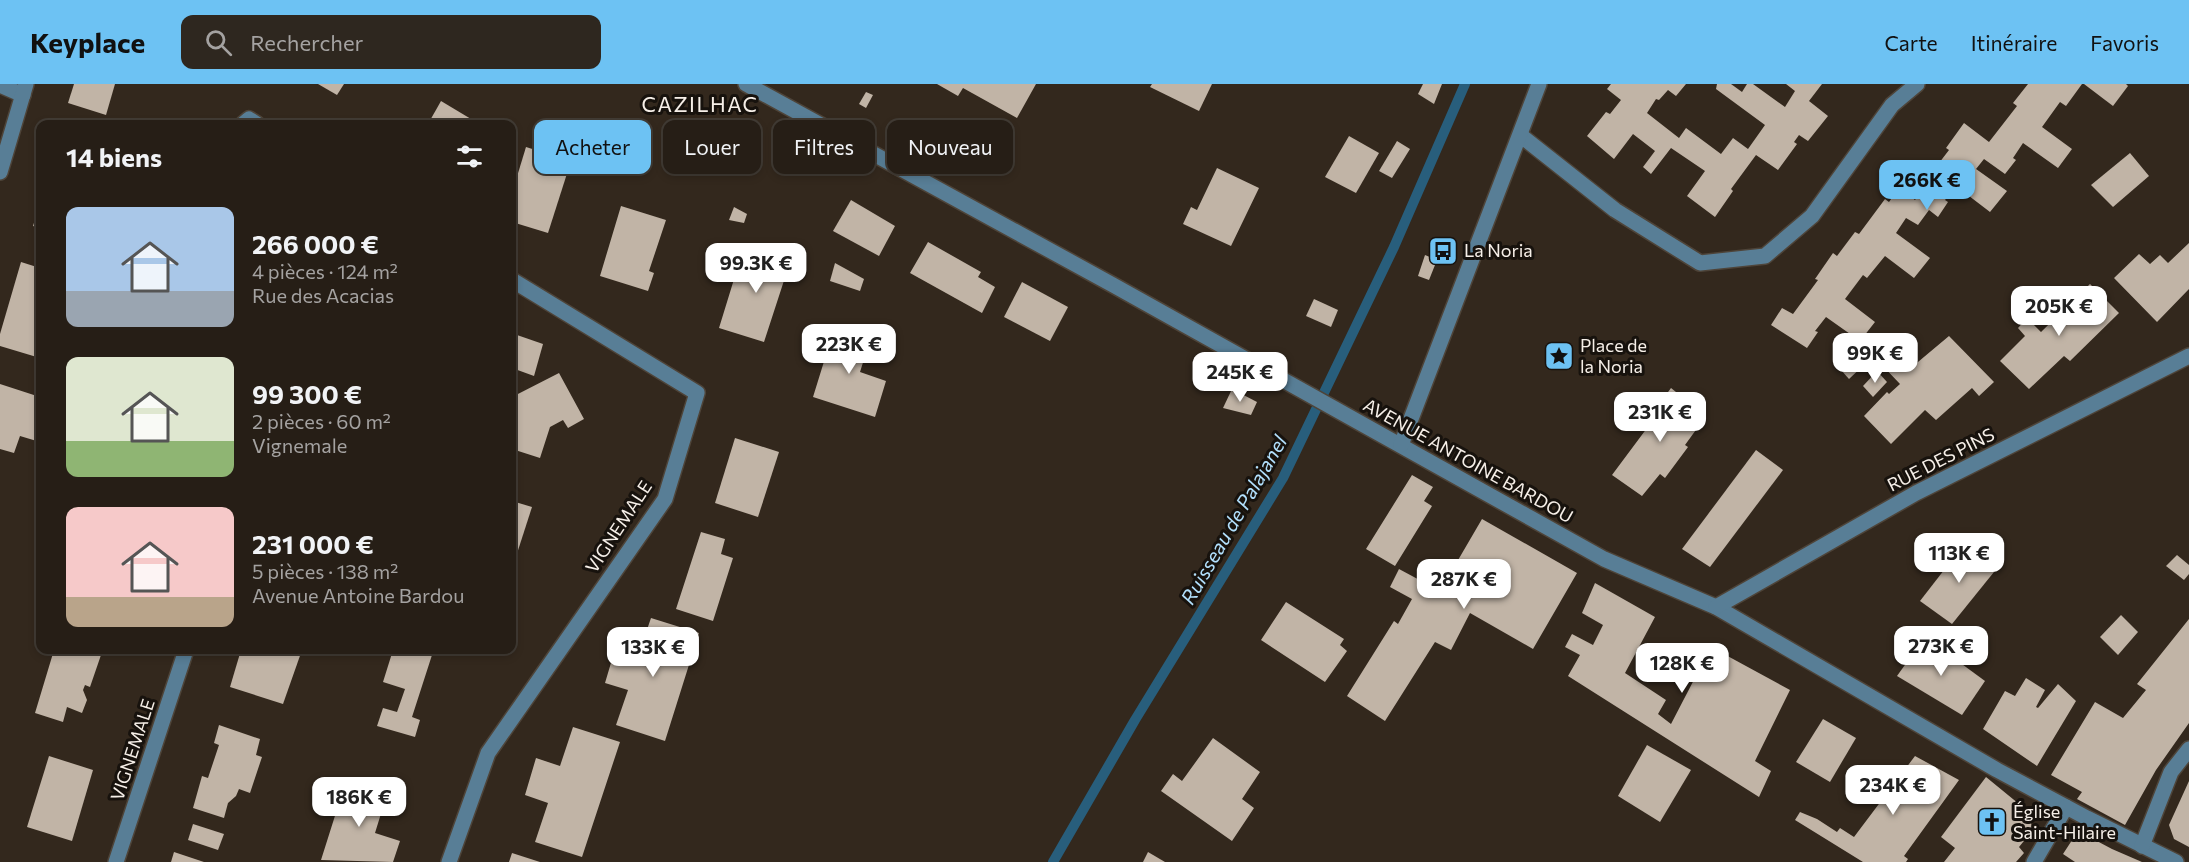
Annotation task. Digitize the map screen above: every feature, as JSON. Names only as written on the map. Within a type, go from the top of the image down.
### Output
[{"type":"street","name":"AVENUE ANTOINE BARDOU","points":[[746,84],[1605,559],[1716,607],[1997,770],[2176,862]]},
{"type":"street","points":[[1401,446],[1539,84]]},
{"type":"street","points":[[1520,135],[1615,210],[1700,263],[1765,256],[1812,216],[1892,105],[1917,84]]},
{"type":"street","points":[[0,86],[24,89],[0,172]]},
{"type":"street","name":"VIGNEMALE","points":[[449,862],[488,753],[665,499],[697,393],[516,282]]},
{"type":"street","name":"RUE DES PINS","points":[[1716,607],[1916,494],[2189,356]]},
{"type":"street","name":"VIGNEMALE","points":[[116,862],[185,654]]},
{"type":"street","points":[[2142,846],[2171,772],[2189,749]]},
{"type":"street","points":[[2039,860],[2066,807]]},
{"type":"building","points":[[74,84],[115,84],[106,115],[68,103]]},
{"type":"building","points":[[318,84],[344,84],[337,95]]},
{"type":"building","points":[[937,84],[1036,84],[1017,118],[963,88],[958,96]]},
{"type":"building","points":[[1152,84],[1212,84],[1199,111],[1150,87]]},
{"type":"building","points":[[1423,84],[1442,84],[1434,104],[1418,94]]},
{"type":"building","points":[[1611,84],[1686,84],[1676,96],[1668,90],[1659,100],[1656,99],[1647,113],[1679,138],[1686,128],[1721,154],[1733,138],[1748,149],[1765,125],[1716,89],[1717,84],[1731,84],[1742,92],[1747,84],[1753,84],[1785,107],[1795,91],[1786,84],[1822,84],[1809,101],[1828,116],[1808,141],[1799,135],[1794,142],[1797,144],[1778,170],[1756,155],[1731,189],[1733,191],[1715,217],[1687,196],[1705,171],[1671,148],[1651,174],[1643,167],[1655,151],[1633,134],[1614,159],[1587,136],[1606,112],[1610,114],[1621,100],[1607,89]]},
{"type":"building","points":[[2028,84],[2082,84],[2066,106],[2060,102],[2042,127],[2072,149],[2058,168],[2023,143],[2013,158],[2016,160],[2005,174],[1984,159],[1976,169],[2007,191],[1990,212],[1956,186],[1945,200],[1948,202],[1938,217],[1929,210],[1918,225],[1906,218],[1896,233],[1930,258],[1914,278],[1885,256],[1867,278],[1863,275],[1845,299],[1875,322],[1860,341],[1826,317],[1815,331],[1818,332],[1807,348],[1771,325],[1782,308],[1793,314],[1818,280],[1815,279],[1833,253],[1837,256],[1855,232],[1859,234],[1885,199],[1889,202],[1899,188],[1915,200],[1925,187],[1923,184],[1949,150],[1946,148],[1964,123],[1989,142],[2017,106],[2013,103]]},
{"type":"building","points":[[2084,84],[2126,84],[2128,86],[2113,106]]},
{"type":"building","points":[[866,92],[873,95],[866,108],[859,104]]},
{"type":"building","points":[[441,101],[471,119],[470,120],[430,120]]},
{"type":"building","points":[[1349,136],[1379,153],[1356,193],[1325,177]]},
{"type":"building","points":[[1397,141],[1410,149],[1392,178],[1379,171]]},
{"type":"building","points":[[526,147],[534,149],[534,174],[567,174],[548,233],[516,223],[516,180]]},
{"type":"building","points":[[2130,153],[2149,176],[2113,207],[2091,185]]},
{"type":"building","points":[[1217,168],[1259,188],[1231,246],[1183,224],[1191,207],[1197,210]]},
{"type":"building","points":[[851,200],[895,226],[879,256],[833,231]]},
{"type":"building","points":[[621,206],[666,220],[649,271],[654,273],[648,291],[600,276]]},
{"type":"building","points":[[734,207],[747,214],[744,223],[729,220]]},
{"type":"building","points":[[928,242],[981,272],[978,277],[995,287],[982,313],[910,273]]},
{"type":"building","points":[[753,243],[792,256],[764,342],[719,328],[735,276],[742,278]]},
{"type":"building","points":[[2189,243],[2189,289],[2157,322],[2114,278],[2139,254],[2150,264],[2160,255],[2168,263]]},
{"type":"building","points":[[1425,255],[1437,260],[1429,280],[1418,276]]},
{"type":"building","points":[[21,262],[36,267],[36,357],[0,346],[0,334]]},
{"type":"building","points":[[835,263],[864,279],[860,291],[830,281]]},
{"type":"building","points":[[1022,282],[1068,307],[1050,341],[1004,317]]},
{"type":"building","points":[[2090,284],[2119,313],[2070,361],[2064,356],[2029,389],[2000,361],[2025,336],[2018,328],[2027,318],[2041,332]]},
{"type":"building","points":[[1314,299],[1338,310],[1331,327],[1306,316]]},
{"type":"building","points":[[835,326],[871,337],[860,372],[886,381],[875,417],[813,397]]},
{"type":"building","points":[[517,335],[543,344],[534,376],[516,369]]},
{"type":"building","points":[[1949,336],[1994,382],[1979,396],[1972,388],[1936,420],[1925,410],[1891,444],[1864,416],[1887,392],[1889,394],[1900,384],[1880,363],[1895,350],[1912,367]]},
{"type":"building","points":[[1858,352],[1867,362],[1849,379],[1841,370]]},
{"type":"building","points":[[1877,371],[1887,382],[1873,397],[1863,386]]},
{"type":"building","points":[[559,373],[584,419],[568,428],[563,420],[550,427],[540,458],[516,450],[516,395]]},
{"type":"building","points":[[0,384],[36,396],[36,441],[20,436],[14,453],[0,449]]},
{"type":"building","points":[[1671,388],[1706,416],[1685,445],[1688,447],[1665,478],[1660,474],[1642,496],[1612,475],[1653,420],[1649,418]]},
{"type":"building","points":[[1232,389],[1257,402],[1251,415],[1223,408]]},
{"type":"building","points":[[735,438],[779,452],[758,517],[715,503]]},
{"type":"building","points":[[1756,450],[1783,470],[1710,567],[1682,549]]},
{"type":"building","points":[[1412,475],[1433,487],[1424,501],[1432,506],[1395,566],[1366,549]]},
{"type":"building","points":[[516,502],[532,507],[516,557]]},
{"type":"building","points":[[1482,519],[1577,573],[1533,649],[1470,613],[1451,650],[1435,642],[1385,721],[1347,696],[1394,621],[1398,624],[1412,599],[1390,587],[1399,569],[1440,591]]},
{"type":"building","points":[[701,532],[725,539],[721,554],[733,558],[713,621],[676,609]]},
{"type":"building","points":[[1965,543],[1998,567],[1952,624],[1920,601]]},
{"type":"building","points":[[2177,555],[2189,565],[2189,574],[2184,580],[2166,566]]},
{"type":"building","points":[[1595,583],[1655,617],[1625,673],[1666,700],[1658,714],[1671,724],[1711,647],[1790,690],[1755,761],[1771,771],[1759,797],[1568,676],[1580,655],[1565,647],[1572,634],[1593,645],[1603,625],[1582,613]]},
{"type":"building","points":[[1286,602],[1344,639],[1340,645],[1347,651],[1325,682],[1261,640]]},
{"type":"building","points":[[2121,615],[2138,632],[2118,655],[2100,637]]},
{"type":"building","points":[[651,618],[699,633],[665,741],[616,725],[628,690],[605,683],[616,646],[639,653]]},
{"type":"building","points":[[2189,619],[2189,723],[2156,770],[2125,825],[2077,799],[2082,792],[2051,775],[2095,702],[2123,718],[2146,690],[2137,684]]},
{"type":"building","points":[[1925,637],[1985,681],[1962,715],[1897,676]]},
{"type":"building","points":[[53,654],[101,655],[90,687],[85,685],[83,690],[87,700],[82,713],[67,707],[63,722],[35,713]]},
{"type":"building","points":[[240,654],[301,654],[283,704],[230,687]]},
{"type":"building","points":[[392,654],[433,654],[412,717],[420,720],[415,737],[377,726],[383,708],[397,712],[405,689],[383,682]]},
{"type":"building","points":[[2026,678],[2045,690],[2036,707],[2038,708],[2058,684],[2076,701],[2037,766],[1983,729],[2005,691],[2015,696]]},
{"type":"building","points":[[1823,719],[1856,738],[1830,782],[1796,762]]},
{"type":"building","points":[[219,725],[260,739],[256,755],[262,757],[250,793],[239,789],[236,796],[228,803],[224,818],[193,808],[202,776],[208,778],[219,745],[214,743]]},
{"type":"building","points":[[573,727],[620,742],[582,857],[535,842],[548,803],[525,795],[536,758],[560,766]]},
{"type":"building","points":[[1213,738],[1260,772],[1242,799],[1254,808],[1232,841],[1161,791],[1173,774],[1182,781]]},
{"type":"building","points":[[1647,745],[1691,770],[1660,822],[1618,796]]},
{"type":"building","points":[[49,756],[93,770],[72,841],[27,827]]},
{"type":"building","points":[[1915,756],[1959,780],[1904,856],[1908,859],[1906,862],[1863,862],[1795,820],[1800,812],[1817,819],[1837,832],[1840,828],[1854,837]]},
{"type":"building","name":"Église Saint-Hilaire","points":[[1986,777],[2030,813],[2032,831],[2019,847],[2024,853],[2016,862],[1944,862],[1955,848],[1941,837]]},
{"type":"building","points":[[346,781],[387,794],[375,833],[400,841],[393,862],[321,860]]},
{"type":"building","points":[[2189,781],[2189,847],[2174,839],[2169,825]]},
{"type":"building","points":[[193,824],[224,834],[218,850],[188,840]]},
{"type":"building","points":[[2078,831],[2142,862],[2075,862],[2063,854]]},
{"type":"building","points":[[174,852],[204,862],[171,862]]},
{"type":"building","points":[[1148,852],[1165,862],[1143,862]]},
{"type":"building","points":[[512,853],[540,862],[509,862]]},
{"type":"waterway","name":"Ruisseau de Palajanel","points":[[1053,862],[1135,720],[1283,478],[1394,247],[1465,84]]},
{"type":"place","name":"La Noria","points":[[1443,251]]},
{"type":"place","name":"Place de la Noria","points":[[1559,356]]},
{"type":"place","name":"Église Saint-Hilaire","points":[[1992,822]]},
{"type":"district","name":"CAZILHAC","points":[[700,105]]}]
